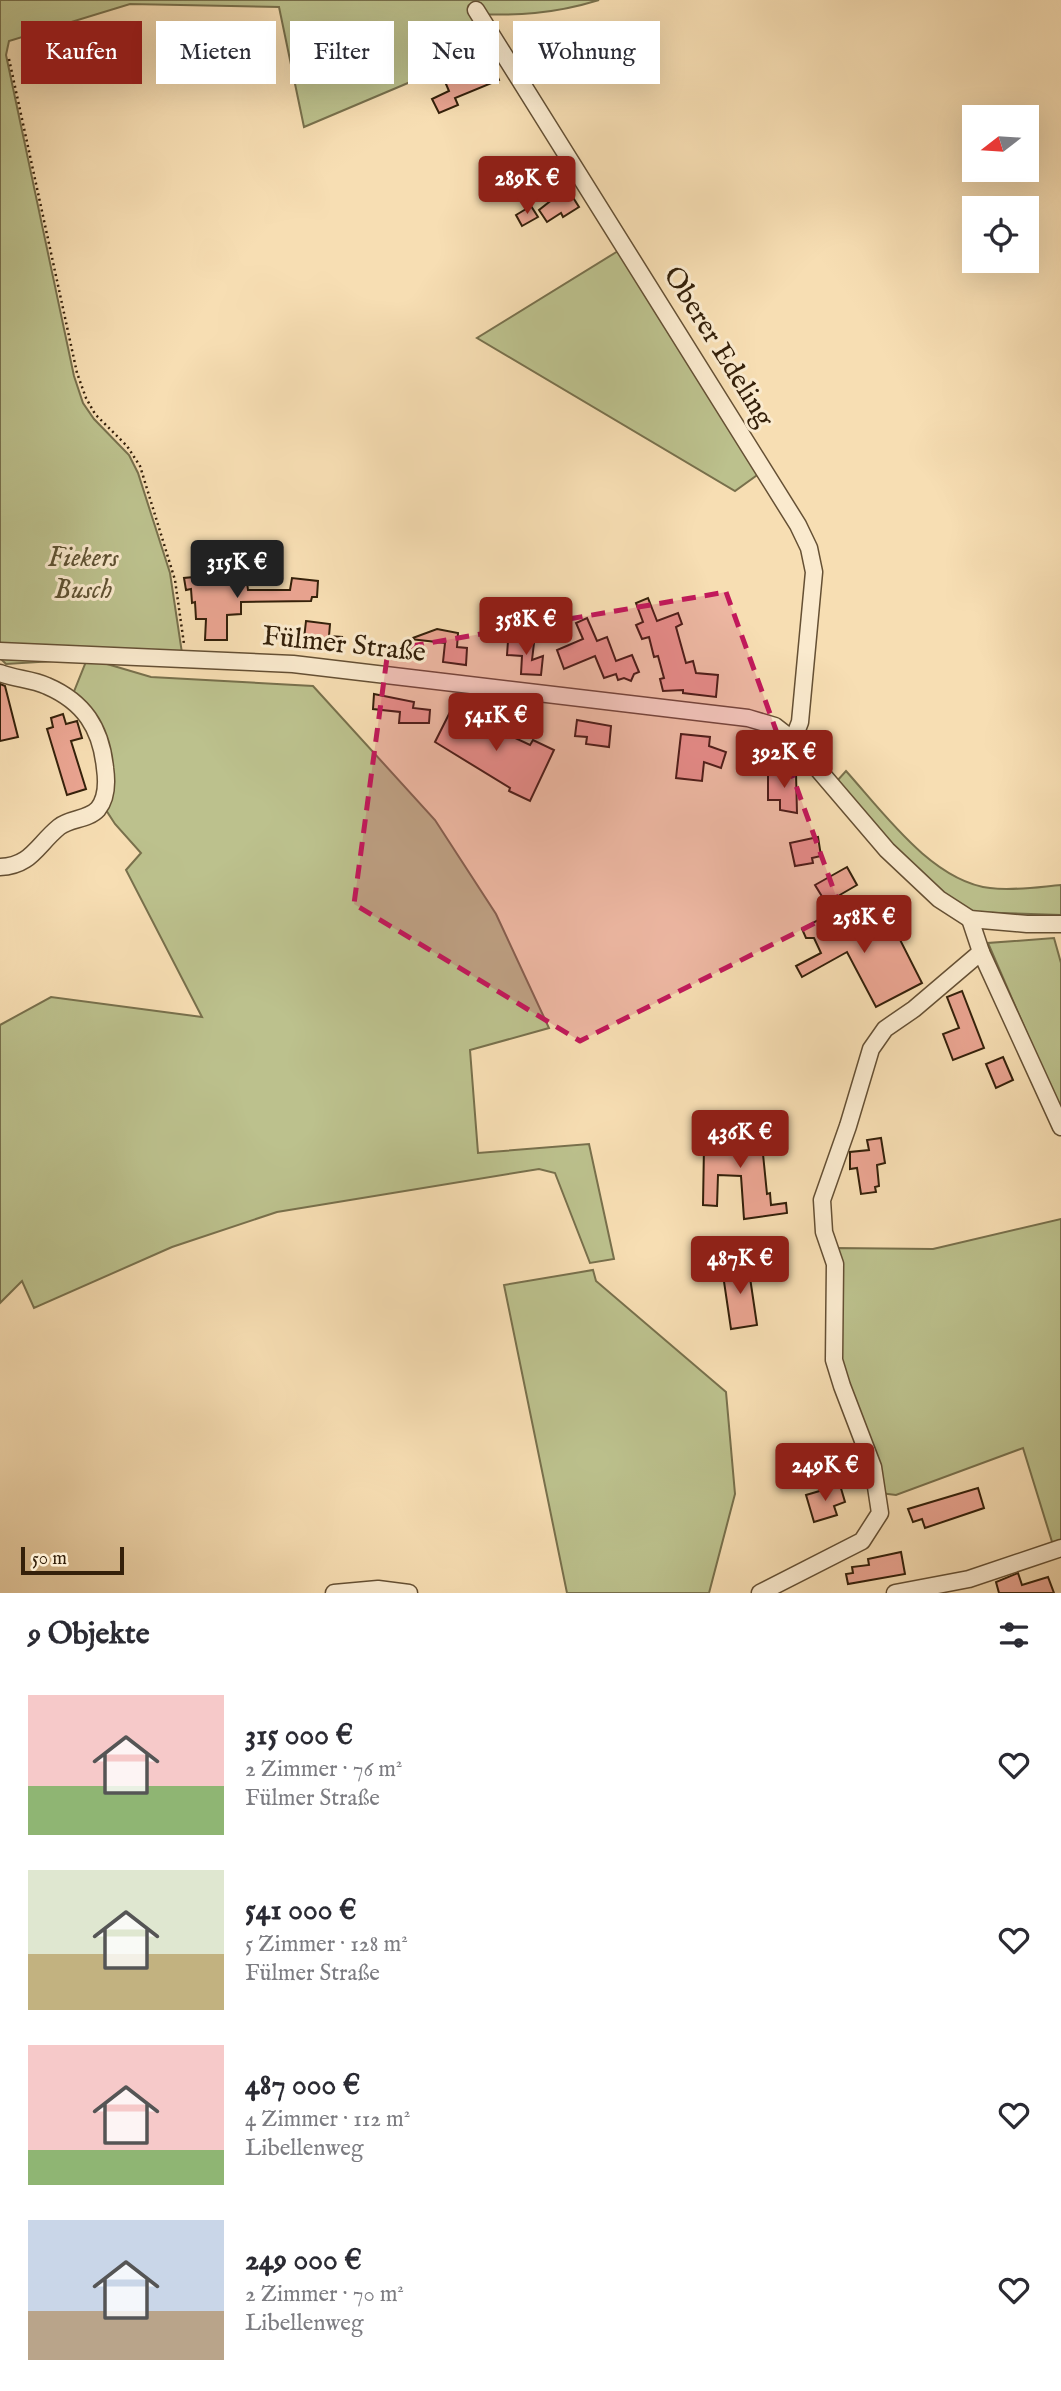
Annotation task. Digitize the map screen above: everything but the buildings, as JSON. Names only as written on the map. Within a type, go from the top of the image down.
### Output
[{"type":"street","name":"Oberer Edeling","points":[[476,10],[798,525],[809,548],[814,572],[800,722],[793,740]]},
{"type":"street","name":"Fülmer Straße","points":[[0,651],[292,664],[748,718],[775,726],[793,740],[887,850],[939,900],[970,919],[1027,924],[1061,923]]},
{"type":"street","points":[[0,673],[45,685],[77,702],[88,715],[98,735],[107,780],[105,797],[97,810],[84,818],[63,824],[27,860],[15,867],[0,867]]},
{"type":"street","points":[[970,919],[981,952],[1061,1127]]},
{"type":"street","points":[[760,1593],[862,1541],[880,1513],[873,1467],[834,1360],[835,1264],[824,1232],[822,1200],[871,1049],[885,1029],[914,1009],[981,952]]},
{"type":"street","points":[[895,1593],[969,1579],[1061,1548]]},
{"type":"street","points":[[334,1593],[379,1588],[409,1593]]},
{"type":"path","points":[[9,59],[77,373],[95,414],[127,446],[140,466],[175,580],[186,658]]},
{"type":"highlighted area","points":[[726,592],[841,910],[580,1041],[354,904],[388,650]]},
{"type":"green space","name":"Fiekers Busch","points":[[0,0],[599,0],[535,13],[470,14],[475,21],[408,21],[408,83],[304,127],[295,84],[394,84],[394,21],[290,21],[290,60],[279,7],[130,4],[74,21],[21,21],[21,37],[9,41],[6,55],[74,376],[83,403],[94,419],[129,455],[138,473],[170,573],[182,653],[90,659],[151,677],[313,686],[435,820],[496,914],[549,1028],[470,1050],[478,1153],[589,1144],[614,1259],[590,1263],[555,1173],[539,1169],[277,1212],[172,1247],[34,1308],[22,1281],[0,1303],[0,1025],[51,997],[202,1017],[126,870],[141,853],[106,810],[112,792],[73,694],[87,659],[6,664],[0,658]]},
{"type":"green space","points":[[618,251],[760,473],[735,491],[477,338]]},
{"type":"green space","points":[[846,771],[910,842],[948,873],[969,883],[990,888],[1017,889],[1061,885],[1061,915],[970,912],[940,894],[889,844],[836,782]]},
{"type":"green space","points":[[1054,938],[1061,963],[1061,1112],[988,943]]},
{"type":"green space","points":[[1061,1219],[1061,1542],[1053,1545],[1023,1448],[896,1495],[880,1493],[840,1362],[836,1248],[933,1249]]},
{"type":"green space","points":[[593,1270],[596,1281],[726,1392],[735,1494],[709,1593],[567,1593],[504,1285]]}]
